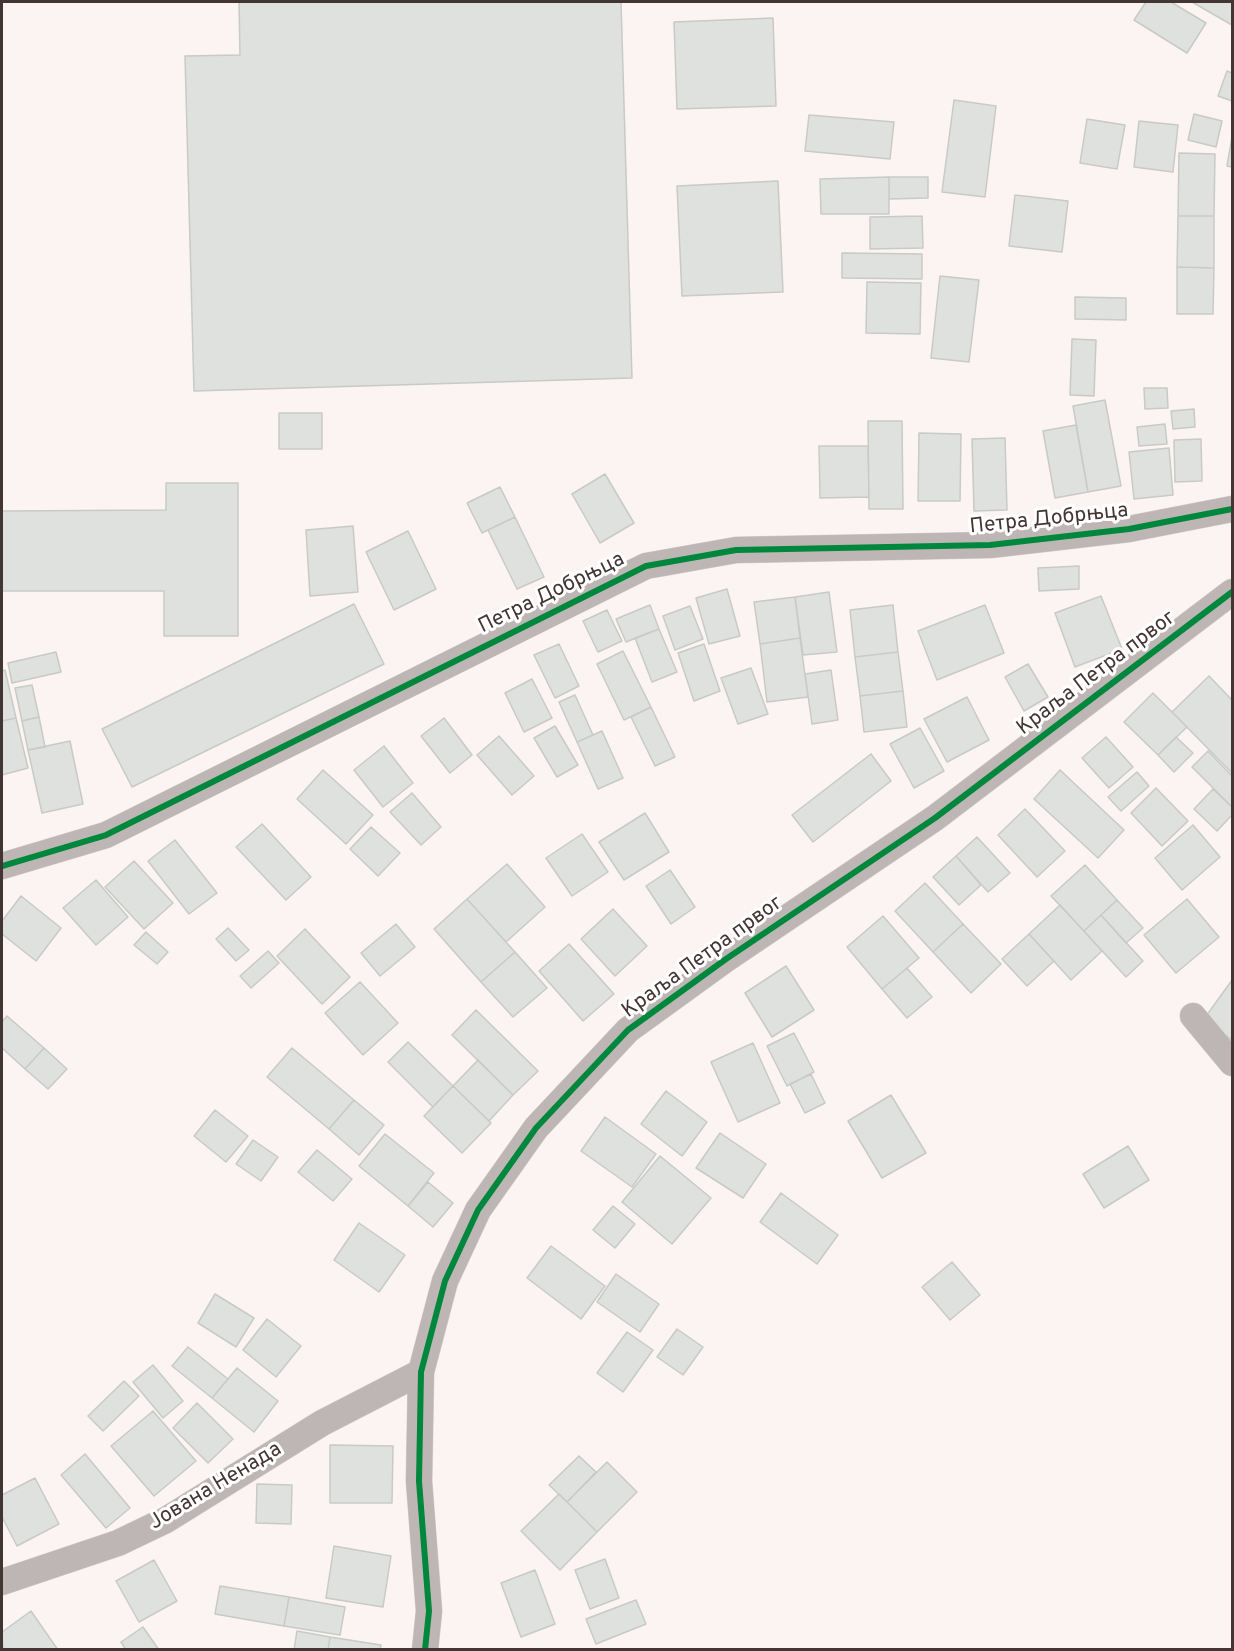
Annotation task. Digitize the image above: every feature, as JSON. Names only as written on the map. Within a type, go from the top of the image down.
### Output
[{"type":"street","name":"Петра Добрњца","points":[[2,866],[106,835],[646,566],[736,550],[990,545],[1130,529],[1233,509]]},
{"type":"street","name":"Краља Петра првог","points":[[425,1650],[429,1611],[419,1481],[421,1372],[445,1281],[478,1210],[536,1128],[628,1030],[726,959],[935,818],[1233,592]]},
{"type":"street","points":[[1193,1016],[1233,1063]]},
{"type":"street","name":"Јована Ненада","points":[[2,1582],[118,1543],[166,1520],[322,1423],[421,1372]]},
{"type":"street","points":[[429,1611],[445,1650]]},
{"type":"building","points":[[239,2],[621,2],[632,378],[194,391],[185,56],[240,55]]},
{"type":"building","points":[[1146,2],[1171,2],[1206,23],[1187,53],[1134,20]]},
{"type":"building","points":[[1192,2],[1232,2],[1232,25]]},
{"type":"building","points":[[773,18],[776,106],[677,109],[674,22]]},
{"type":"building","points":[[1227,71],[1232,73],[1232,101],[1218,96]]},
{"type":"building","points":[[954,100],[996,106],[985,197],[942,192]]},
{"type":"building","points":[[1194,114],[1222,121],[1216,147],[1188,140]]},
{"type":"building","points":[[809,115],[894,122],[890,159],[805,151]]},
{"type":"building","points":[[1087,119],[1125,125],[1117,169],[1080,163]]},
{"type":"building","points":[[1139,121],[1178,125],[1173,172],[1134,167]]},
{"type":"building","points":[[1232,137],[1232,167],[1227,166]]},
{"type":"building","points":[[1179,153],[1215,154],[1214,216],[1178,216]]},
{"type":"building","points":[[889,177],[928,177],[928,198],[889,199]]},
{"type":"building","points":[[889,177],[889,214],[821,214],[820,179]]},
{"type":"building","points":[[778,181],[783,292],[682,296],[677,186]]},
{"type":"building","points":[[1015,195],[1068,201],[1062,252],[1009,246]]},
{"type":"building","points":[[922,216],[923,248],[870,249],[870,217]]},
{"type":"building","points":[[1178,216],[1214,216],[1214,268],[1177,267]]},
{"type":"building","points":[[842,253],[922,254],[922,279],[842,278]]},
{"type":"building","points":[[1177,267],[1214,268],[1213,314],[1177,314]]},
{"type":"building","points":[[940,276],[979,280],[969,362],[931,358]]},
{"type":"building","points":[[867,282],[921,283],[920,334],[866,333]]},
{"type":"building","points":[[1075,297],[1126,298],[1126,320],[1075,319]]},
{"type":"building","points":[[1072,339],[1096,340],[1094,396],[1070,395]]},
{"type":"building","points":[[1144,388],[1167,388],[1168,408],[1145,409]]},
{"type":"building","points":[[1105,400],[1121,486],[1088,492],[1073,406]]},
{"type":"building","points":[[1194,409],[1195,427],[1173,429],[1171,411]]},
{"type":"building","points":[[279,413],[322,413],[322,449],[279,449]]},
{"type":"building","points":[[868,421],[902,421],[903,509],[869,509]]},
{"type":"building","points":[[1165,424],[1167,444],[1139,446],[1137,427]]},
{"type":"building","points":[[1076,425],[1088,492],[1055,498],[1043,431]]},
{"type":"building","points":[[919,433],[961,434],[960,501],[918,501]]},
{"type":"building","points":[[1005,438],[1007,510],[974,511],[972,439]]},
{"type":"building","points":[[1201,439],[1202,481],[1175,482],[1174,440]]},
{"type":"building","points":[[819,446],[868,446],[869,497],[820,498]]},
{"type":"building","points":[[1169,448],[1173,495],[1134,499],[1129,452]]},
{"type":"building","points":[[605,474],[634,523],[600,543],[572,494]]},
{"type":"building","points":[[166,483],[238,483],[238,636],[164,636],[164,591],[2,591],[2,511],[166,510]]},
{"type":"building","points":[[500,487],[515,517],[482,533],[467,503]]},
{"type":"building","points":[[515,517],[544,577],[517,589],[488,530]]},
{"type":"building","points":[[353,526],[358,592],[310,596],[306,530]]},
{"type":"building","points":[[408,531],[436,589],[394,610],[366,552]]},
{"type":"building","points":[[1079,566],[1079,589],[1039,591],[1038,568]]},
{"type":"building","points":[[727,589],[740,636],[709,644],[696,598]]},
{"type":"building","points":[[829,592],[837,652],[803,655],[795,597]]},
{"type":"building","points":[[1101,596],[1122,649],[1075,667],[1055,613]]},
{"type":"building","points":[[795,597],[800,638],[760,644],[754,602]]},
{"type":"building","points":[[354,604],[384,664],[132,787],[102,729]]},
{"type":"building","points":[[650,605],[659,629],[626,642],[616,619]]},
{"type":"building","points":[[893,605],[898,652],[855,657],[850,610]]},
{"type":"building","points":[[985,605],[1004,653],[937,680],[918,631]]},
{"type":"building","points":[[690,606],[703,639],[675,650],[663,616]]},
{"type":"building","points":[[607,610],[622,641],[598,652],[583,621]]},
{"type":"building","points":[[659,629],[677,672],[652,682],[635,638]]},
{"type":"building","points":[[800,638],[808,697],[767,702],[760,644]]},
{"type":"building","points":[[559,644],[579,686],[555,698],[534,655]]},
{"type":"building","points":[[704,644],[720,691],[694,701],[678,653]]},
{"type":"building","points":[[623,651],[651,707],[624,720],[597,664]]},
{"type":"building","points":[[56,652],[61,672],[12,683],[8,663]]},
{"type":"building","points":[[898,652],[903,691],[860,696],[855,657]]},
{"type":"building","points":[[1028,664],[1048,697],[1024,711],[1005,677]]},
{"type":"building","points":[[751,668],[768,714],[738,724],[721,678]]},
{"type":"building","points":[[5,670],[16,718],[2,721],[2,671]]},
{"type":"building","points":[[831,670],[838,720],[812,724],[805,674]]},
{"type":"building","points":[[1209,676],[1232,700],[1232,773],[1172,712]]},
{"type":"building","points":[[532,679],[552,718],[524,732],[505,693]]},
{"type":"building","points":[[32,685],[39,717],[22,721],[15,688]]},
{"type":"building","points":[[903,691],[907,727],[864,732],[860,696]]},
{"type":"building","points":[[1153,693],[1187,727],[1158,755],[1124,722]]},
{"type":"building","points":[[575,695],[593,735],[577,742],[559,702]]},
{"type":"building","points":[[967,697],[989,740],[947,762],[924,719]]},
{"type":"building","points":[[651,707],[675,757],[655,766],[631,717]]},
{"type":"building","points":[[39,717],[45,747],[28,750],[22,721]]},
{"type":"building","points":[[16,718],[28,768],[2,775],[2,721]]},
{"type":"building","points":[[444,718],[472,755],[450,773],[421,736]]},
{"type":"building","points":[[555,726],[578,765],[557,777],[534,738]]},
{"type":"building","points":[[920,728],[944,771],[914,788],[890,744]]},
{"type":"building","points":[[602,731],[623,778],[598,789],[577,742]]},
{"type":"building","points":[[499,736],[534,776],[512,795],[477,755]]},
{"type":"building","points":[[1106,737],[1133,767],[1109,788],[1082,758]]},
{"type":"building","points":[[1176,737],[1193,753],[1174,772],[1158,755]]},
{"type":"building","points":[[70,741],[83,804],[42,813],[28,750]]},
{"type":"building","points":[[384,746],[413,783],[383,807],[354,770]]},
{"type":"building","points":[[1208,751],[1232,776],[1232,807],[1192,767]]},
{"type":"building","points":[[871,754],[891,781],[813,842],[792,815]]},
{"type":"building","points":[[323,770],[373,815],[346,844],[297,799]]},
{"type":"building","points":[[1060,770],[1124,830],[1098,858],[1034,799]]},
{"type":"building","points":[[1137,772],[1149,786],[1121,811],[1108,797]]},
{"type":"building","points":[[1156,788],[1188,821],[1162,846],[1131,813]]},
{"type":"building","points":[[1213,789],[1232,807],[1232,815],[1217,831],[1194,809]]},
{"type":"building","points":[[412,793],[441,827],[421,845],[390,812]]},
{"type":"building","points":[[1025,809],[1065,851],[1037,877],[998,835]]},
{"type":"building","points":[[645,813],[669,852],[624,880],[599,842]]},
{"type":"building","points":[[262,824],[311,877],[286,900],[236,847]]},
{"type":"building","points":[[1193,825],[1220,857],[1182,890],[1155,858]]},
{"type":"building","points":[[371,827],[400,853],[378,876],[350,849]]},
{"type":"building","points":[[582,834],[608,872],[572,896],[546,858]]},
{"type":"building","points":[[977,837],[1010,873],[988,892],[956,856]]},
{"type":"building","points":[[175,840],[217,893],[189,914],[148,861]]},
{"type":"building","points":[[956,856],[981,885],[959,905],[933,877]]},
{"type":"building","points":[[134,861],[173,903],[144,929],[105,887]]},
{"type":"building","points":[[507,864],[545,907],[506,942],[467,899]]},
{"type":"building","points":[[1085,865],[1117,900],[1084,931],[1051,896]]},
{"type":"building","points":[[670,870],[695,907],[671,924],[646,886]]},
{"type":"building","points":[[96,880],[128,917],[96,945],[63,908]]},
{"type":"building","points":[[925,883],[963,924],[933,952],[895,911]]},
{"type":"building","points":[[21,896],[61,928],[36,961],[2,934],[2,921]]},
{"type":"building","points":[[467,899],[515,952],[481,982],[434,929]]},
{"type":"building","points":[[1187,899],[1219,937],[1176,973],[1144,935]]},
{"type":"building","points":[[1117,900],[1143,928],[1126,943],[1101,915]]},
{"type":"building","points":[[1060,905],[1102,951],[1071,980],[1029,934]]},
{"type":"building","points":[[613,909],[647,946],[615,976],[581,939]]},
{"type":"building","points":[[1101,915],[1143,961],[1126,977],[1084,931]]},
{"type":"building","points":[[883,916],[919,958],[882,989],[847,947]]},
{"type":"building","points":[[396,924],[415,947],[380,976],[361,953]]},
{"type":"building","points":[[963,924],[1001,964],[971,993],[933,952]]},
{"type":"building","points":[[228,928],[249,950],[236,961],[216,939]]},
{"type":"building","points":[[305,929],[350,977],[322,1004],[277,956]]},
{"type":"building","points":[[146,932],[168,952],[157,964],[134,945]]},
{"type":"building","points":[[1029,934],[1054,961],[1027,986],[1002,959]]},
{"type":"building","points":[[569,944],[614,994],[583,1021],[539,971]]},
{"type":"building","points":[[268,951],[279,963],[251,988],[240,976]]},
{"type":"building","points":[[515,952],[547,988],[513,1017],[481,982]]},
{"type":"building","points":[[786,966],[814,1010],[772,1037],[745,993]]},
{"type":"building","points":[[907,968],[932,997],[907,1018],[882,989]]},
{"type":"building","points":[[1232,980],[1232,1040],[1204,1019]]},
{"type":"building","points":[[360,982],[398,1023],[363,1055],[325,1013]]},
{"type":"building","points":[[476,1010],[538,1071],[513,1095],[452,1035]]},
{"type":"building","points":[[7,1016],[44,1048],[25,1069],[2,1048],[2,1022]]},
{"type":"building","points":[[794,1033],[814,1072],[787,1086],[767,1046]]},
{"type":"building","points":[[408,1042],[453,1086],[433,1107],[388,1062]]},
{"type":"building","points":[[753,1043],[780,1103],[738,1122],[711,1062]]},
{"type":"building","points":[[44,1048],[67,1069],[48,1089],[25,1069]]},
{"type":"building","points":[[292,1048],[354,1100],[329,1129],[267,1077]]},
{"type":"building","points":[[478,1060],[513,1095],[489,1121],[453,1086]]},
{"type":"building","points":[[811,1074],[825,1103],[805,1113],[790,1084]]},
{"type":"building","points":[[453,1086],[491,1123],[462,1153],[424,1116]]},
{"type":"building","points":[[666,1091],[707,1122],[682,1156],[641,1124]]},
{"type":"building","points":[[891,1095],[926,1153],[882,1178],[848,1121]]},
{"type":"building","points":[[354,1100],[384,1125],[359,1155],[329,1129]]},
{"type":"building","points":[[215,1110],[248,1136],[226,1162],[194,1136]]},
{"type":"building","points":[[605,1117],[656,1154],[632,1187],[581,1151]]},
{"type":"building","points":[[720,1133],[766,1164],[743,1198],[696,1168]]},
{"type":"building","points":[[385,1134],[434,1173],[408,1206],[359,1166]]},
{"type":"building","points":[[253,1140],[278,1157],[261,1181],[236,1164]]},
{"type":"building","points":[[1128,1146],[1149,1180],[1104,1208],[1083,1174]]},
{"type":"building","points":[[317,1150],[352,1179],[333,1201],[298,1172]]},
{"type":"building","points":[[660,1156],[711,1198],[672,1244],[622,1202]]},
{"type":"building","points":[[428,1182],[453,1203],[433,1227],[408,1206]]},
{"type":"building","points":[[781,1193],[838,1235],[817,1264],[760,1222]]},
{"type":"building","points":[[613,1206],[635,1224],[615,1248],[593,1230]]},
{"type":"building","points":[[359,1223],[405,1255],[379,1292],[334,1260]]},
{"type":"building","points":[[551,1246],[605,1286],[581,1319],[527,1278]]},
{"type":"building","points":[[952,1262],[980,1295],[950,1320],[922,1287]]},
{"type":"building","points":[[616,1274],[659,1304],[640,1332],[597,1302]]},
{"type":"building","points":[[215,1294],[254,1318],[236,1347],[198,1323]]},
{"type":"building","points":[[267,1319],[301,1346],[276,1377],[243,1350]]},
{"type":"building","points":[[677,1329],[703,1347],[683,1375],[657,1357]]},
{"type":"building","points":[[627,1332],[653,1350],[623,1392],[597,1373]]},
{"type":"building","points":[[188,1347],[228,1379],[212,1398],[172,1366]]},
{"type":"building","points":[[153,1365],[183,1401],[163,1418],[133,1382]]},
{"type":"building","points":[[237,1368],[278,1401],[254,1432],[212,1398]]},
{"type":"building","points":[[124,1381],[139,1396],[103,1431],[88,1416]]},
{"type":"building","points":[[197,1403],[233,1439],[208,1463],[173,1428]]},
{"type":"building","points":[[153,1411],[196,1461],[154,1496],[111,1446]]},
{"type":"building","points":[[330,1445],[393,1446],[392,1503],[330,1503]]},
{"type":"building","points":[[85,1454],[130,1508],[106,1528],[61,1475]]},
{"type":"building","points":[[579,1456],[596,1472],[567,1502],[549,1485]]},
{"type":"building","points":[[607,1462],[637,1492],[597,1532],[567,1502]]},
{"type":"building","points":[[35,1478],[59,1524],[17,1546],[2,1517],[2,1495]]},
{"type":"building","points":[[257,1484],[292,1485],[291,1524],[256,1523]]},
{"type":"building","points":[[559,1494],[597,1532],[560,1570],[521,1531]]},
{"type":"building","points":[[334,1546],[391,1556],[383,1607],[326,1598]]},
{"type":"building","points":[[605,1559],[619,1598],[590,1609],[575,1570]]},
{"type":"building","points":[[154,1560],[177,1601],[139,1622],[116,1581]]},
{"type":"building","points":[[535,1570],[555,1624],[521,1637],[501,1583]]},
{"type":"building","points":[[220,1586],[289,1597],[284,1626],[215,1614]]},
{"type":"building","points":[[289,1597],[345,1607],[340,1635],[284,1626]]},
{"type":"building","points":[[636,1600],[646,1624],[596,1644],[586,1619]]},
{"type":"building","points":[[31,1611],[58,1650],[3,1650],[2,1632]]},
{"type":"building","points":[[143,1627],[159,1650],[126,1650],[121,1642]]},
{"type":"building","points":[[297,1631],[330,1637],[328,1650],[294,1650]]},
{"type":"building","points":[[330,1637],[381,1645],[380,1650],[328,1650]]},
{"type":"cycle path","points":[[2,866],[106,835],[646,566],[736,550],[990,545],[1129,529],[1232,509]]},
{"type":"cycle path","points":[[425,1650],[429,1611],[419,1481],[421,1372],[445,1281],[478,1210],[536,1128],[628,1030],[726,959],[935,818],[1232,592]]}]
